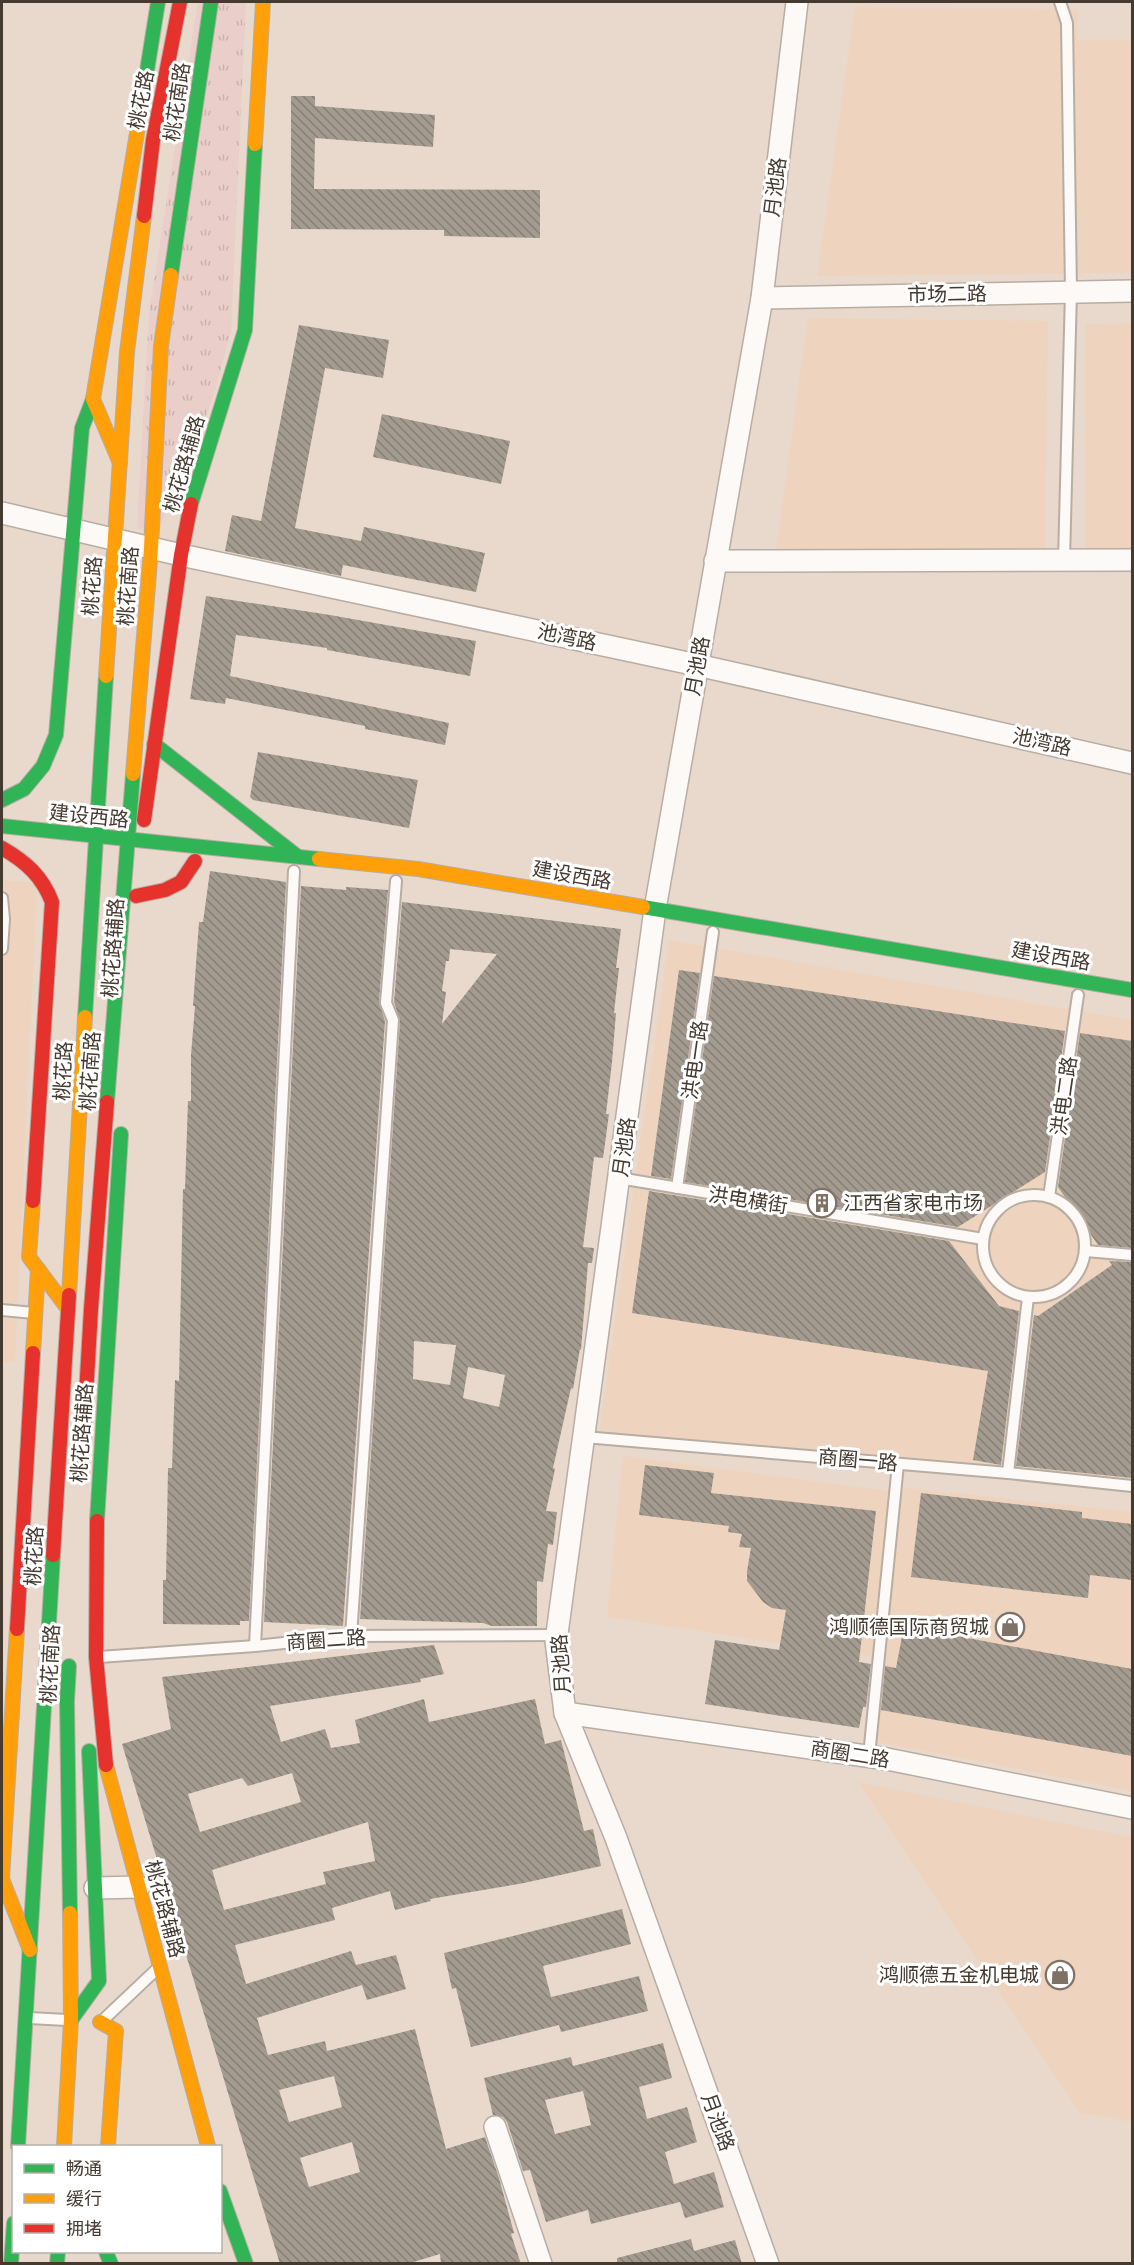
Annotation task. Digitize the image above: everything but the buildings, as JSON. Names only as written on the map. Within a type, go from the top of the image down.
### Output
[{"type":"main road","points":[[2,800],[24,789],[43,765],[56,735],[82,428],[93,399],[158,2]]},
{"type":"main road","name":"桃花路","points":[[18,2145],[68,1309],[111,852],[96,836],[127,352],[153,140],[180,2]]},
{"type":"main road","name":"桃花南路","points":[[81,1476],[91,1309],[111,852],[134,840],[161,346],[211,2]]},
{"type":"main road","name":"桃花路辅路","points":[[134,840],[154,744],[181,555],[192,499],[245,330],[263,2]]},
{"type":"main road","points":[[93,399],[120,463]]},
{"type":"main road","points":[[154,744],[297,856]]},
{"type":"main road","name":"建设西路","points":[[2,826],[418,869],[655,916],[713,932],[1072,994]]},
{"type":"main road","points":[[2,841],[25,843]]},
{"type":"main road","points":[[2,849],[25,860],[46,886],[52,903],[29,1257],[68,1309]]},
{"type":"main road","name":"桃花路辅路","points":[[111,852],[136,896],[130,990]]},
{"type":"main road","points":[[136,896],[165,890],[181,882],[195,861]]},
{"type":"main road","name":"建设西路","points":[[507,898],[655,916],[1132,990]]},
{"type":"main road","name":"桃花路辅路","points":[[122,1120],[95,1545],[96,1657],[107,1772],[208,2145]]},
{"type":"main road","points":[[30,1950],[2,1882],[7,1703],[38,1269]]},
{"type":"main road","points":[[91,1309],[89,1749],[99,1981],[86,2021],[116,2031],[108,2145]]},
{"type":"main road","name":"桃花南路","points":[[64,2145],[86,2021],[67,1701],[70,1654]]},
{"type":"main road","points":[[222,2197],[246,2264]]},
{"type":"street","name":"月池路","points":[[768,2264],[616,1838],[565,1713],[557,1635],[655,916],[762,298],[797,2]]},
{"type":"street","name":"市场二路","points":[[762,298],[1132,291]]},
{"type":"street","name":"池湾路","points":[[2,513],[181,555],[697,665],[1132,762]]},
{"type":"street","points":[[715,561],[1132,560]]},
{"type":"street","points":[[7,1703],[44,1702]]},
{"type":"street","name":"商圈二路","points":[[565,1713],[869,1756],[1132,1808]]},
{"type":"street","points":[[95,1888],[139,1887]]},
{"type":"street","points":[[495,2127],[541,2264]]},
{"type":"lane","points":[[1060,2],[1067,23],[1071,291],[1064,560]]},
{"type":"lane","points":[[255,1646],[295,871]]},
{"type":"lane","points":[[351,1636],[393,1020],[386,1003],[395,881]]},
{"type":"lane","points":[[2,898],[4,919],[2,949]]},
{"type":"lane","name":"洪电一路","points":[[677,1188],[713,932]]},
{"type":"lane","name":"洪电二路","points":[[1049,1197],[1072,994]]},
{"type":"lane","name":"洪电横街","points":[[620,1178],[983,1239]]},
{"type":"lane","points":[[1032,1194],[1049,1197],[1065,1205],[1078,1217],[1085,1233],[1086,1251],[1082,1267],[1073,1281],[1060,1291],[1044,1297],[1028,1298],[1012,1293],[999,1284],[989,1271],[983,1255],[983,1239],[988,1222],[999,1208],[1014,1198],[1032,1194]]},
{"type":"lane","points":[[1086,1251],[1132,1256]]},
{"type":"lane","points":[[1008,1473],[1028,1298]]},
{"type":"lane","points":[[2,1310],[35,1313]]},
{"type":"lane","name":"商圈一路","points":[[584,1437],[1008,1473],[1132,1486]]},
{"type":"lane","points":[[869,1756],[898,1464]]},
{"type":"lane","name":"商圈二路","points":[[96,1657],[255,1646],[351,1636],[557,1635]]},
{"type":"lane","points":[[26,2018],[86,2021],[160,1967]]},
{"type":"shaded area","points":[[855,7],[1078,9],[1076,40],[1132,40],[1132,273],[817,276]]},
{"type":"shaded area","points":[[808,318],[1048,321],[1045,551],[775,557]]},
{"type":"shaded area","points":[[1132,323],[1132,553],[1085,554],[1085,324]]},
{"type":"shaded area","points":[[2,880],[37,883],[15,1361],[2,1362]]},
{"type":"shaded area","name":"江西省家电市场","points":[[669,940],[1132,1020],[1132,1482],[599,1432]]},
{"type":"shaded area","points":[[623,1456],[889,1491],[872,1657],[607,1617]]},
{"type":"shaded area","name":"鸿顺德国际商贸城","points":[[900,1487],[1132,1512],[1132,1791],[877,1742]]},
{"type":"shaded area","name":"鸿顺德五金机电城","points":[[858,1782],[1132,1837],[1132,2122],[1080,2113]]},
{"type":"green space","points":[[198,2],[246,2],[231,332],[211,404],[157,534],[137,528],[149,313]]},
{"type":"traffic: fast","points":[[138,127],[158,2]]},
{"type":"traffic: fast","points":[[171,275],[211,2]]},
{"type":"traffic: fast","points":[[191,504],[245,330],[255,144]]},
{"type":"traffic: fast","points":[[2,800],[24,789],[43,766],[56,735],[82,428],[93,399]]},
{"type":"traffic: fast","points":[[85,1017],[106,676]]},
{"type":"traffic: fast","points":[[154,744],[297,856]]},
{"type":"traffic: fast","points":[[107,1102],[133,774]]},
{"type":"traffic: fast","points":[[2,826],[319,859]]},
{"type":"traffic: fast","points":[[643,907],[1132,990]]},
{"type":"traffic: fast","points":[[97,1521],[121,1134]]},
{"type":"traffic: fast","points":[[18,2145],[53,1555]]},
{"type":"traffic: fast","points":[[69,1666],[67,1701],[70,1913]]},
{"type":"traffic: fast","points":[[71,2020],[99,1981],[89,1751]]},
{"type":"traffic: fast","points":[[222,2197],[246,2264]]},
{"type":"traffic: fast","points":[[11,2264],[12,2250]]},
{"type":"traffic: fast","points":[[57,2264],[58,2253]]},
{"type":"traffic: fast","points":[[106,2253],[111,2264]]},
{"type":"traffic: slow","points":[[255,144],[263,2]]},
{"type":"traffic: slow","points":[[120,463],[93,399],[138,127]]},
{"type":"traffic: slow","points":[[106,676],[127,352],[144,216]]},
{"type":"traffic: slow","points":[[133,774],[151,548],[161,346],[171,275]]},
{"type":"traffic: slow","points":[[319,859],[418,869],[643,907]]},
{"type":"traffic: slow","points":[[69,1295],[85,1017]]},
{"type":"traffic: slow","points":[[33,1201],[29,1257],[68,1309]]},
{"type":"traffic: slow","points":[[33,1353],[38,1269]]},
{"type":"traffic: slow","points":[[17,1629],[2,1879],[30,1950]]},
{"type":"traffic: slow","points":[[106,1765],[208,2145]]},
{"type":"traffic: slow","points":[[2,1879],[2,1884]]},
{"type":"traffic: slow","points":[[64,2145],[71,2020],[70,1913]]},
{"type":"traffic: slow","points":[[100,2022],[116,2031],[108,2145]]},
{"type":"traffic: jam","points":[[144,216],[153,140],[180,2]]},
{"type":"traffic: jam","points":[[144,820],[181,555],[191,504]]},
{"type":"traffic: jam","points":[[2,848],[32,870],[52,902],[33,1201]]},
{"type":"traffic: jam","points":[[136,896],[165,890],[181,882],[195,861]]},
{"type":"traffic: jam","points":[[82,1464],[107,1102]]},
{"type":"traffic: jam","points":[[53,1555],[69,1295]]},
{"type":"traffic: jam","points":[[17,1629],[33,1353]]},
{"type":"traffic: jam","points":[[97,1521],[96,1657],[106,1765]]},
{"type":"place","name":"江西省家电市场","points":[[822,1203]]},
{"type":"place","name":"鸿顺德国际商贸城","points":[[1010,1627]]},
{"type":"place","name":"鸿顺德五金机电城","points":[[1060,1975]]}]
